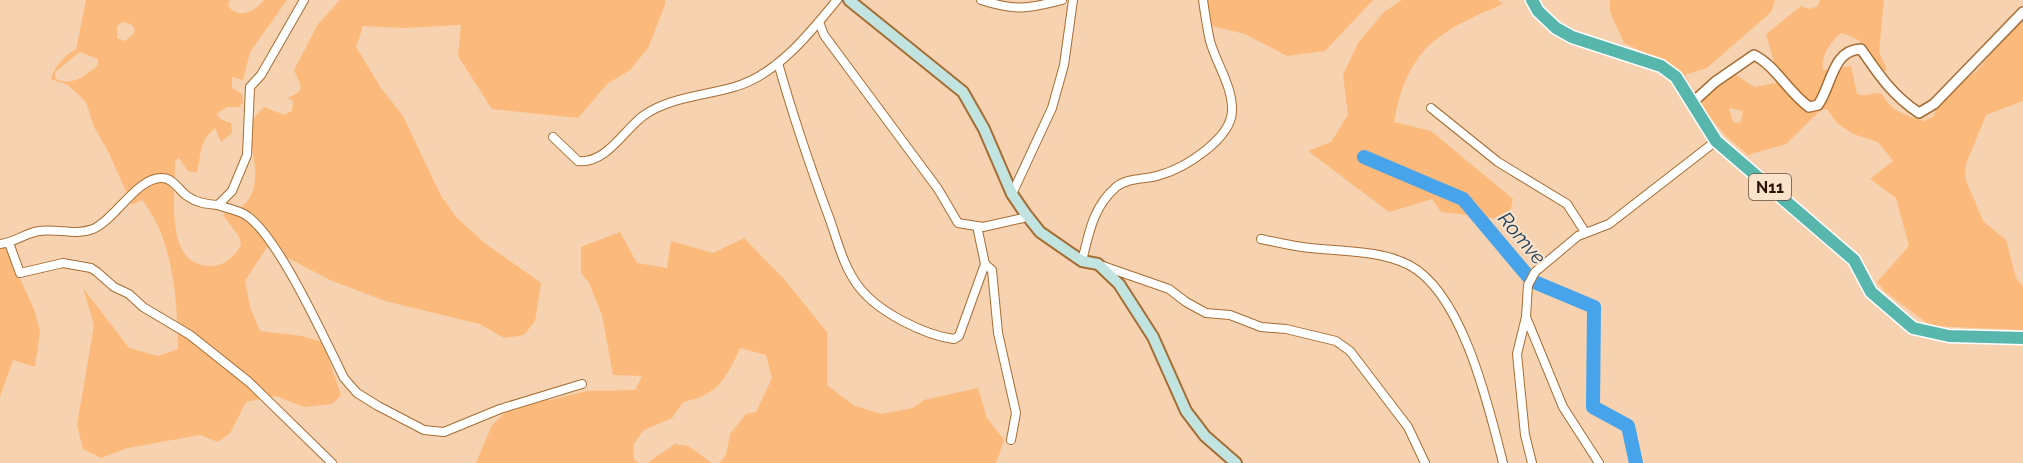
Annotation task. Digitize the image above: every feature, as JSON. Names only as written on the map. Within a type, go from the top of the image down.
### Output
[{"type":"highway","name":"N11","points":[[1532,0],[1538,11],[1556,28],[1572,37],[1660,66],[1676,77],[1716,141],[1854,260],[1871,292],[1913,328],[1949,336],[2023,338]]},
{"type":"main road","points":[[849,0],[963,92],[984,129],[1012,194],[1040,232],[1082,261],[1098,264],[1119,284],[1153,337],[1186,411],[1205,436],[1236,463]]},
{"type":"street","points":[[218,205],[232,191],[247,155],[250,87],[261,75],[304,0]]},
{"type":"street","points":[[553,137],[578,161],[598,158],[644,115],[673,101],[736,87],[778,63],[819,22],[837,0]]},
{"type":"street","points":[[981,0],[1028,9],[1062,0]]},
{"type":"street","points":[[1012,194],[1052,108],[1064,65],[1073,0]]},
{"type":"street","points":[[1082,261],[1094,216],[1117,186],[1128,181],[1161,175],[1177,167],[1217,142],[1230,124],[1232,109],[1210,42],[1203,0]]},
{"type":"street","points":[[1693,102],[1715,82],[1754,55],[1764,60],[1796,98],[1809,107],[1818,105],[1826,94],[1839,59],[1849,50],[1861,49],[1884,84],[1901,101],[1919,113],[1934,104],[2023,12]]},
{"type":"street","points":[[819,22],[824,35],[938,189],[951,215],[958,223],[977,226],[1023,218],[1026,213]]},
{"type":"street","points":[[778,63],[846,264],[859,287],[882,310],[907,323],[954,339],[958,336],[986,264]]},
{"type":"street","points":[[1431,108],[1498,162],[1567,204],[1585,232]]},
{"type":"street","points":[[1532,463],[1525,435],[1517,354],[1526,317],[1528,285],[1535,272],[1585,232],[1609,224],[1716,141]]},
{"type":"street","points":[[0,244],[9,243],[38,231],[75,233],[95,229],[146,184],[159,177],[169,178],[189,197],[203,204],[218,205],[243,213],[253,221],[285,263],[344,378],[357,393],[424,430],[444,432],[500,409],[582,384]]},
{"type":"street","points":[[977,226],[986,264],[992,270],[998,333],[1014,394],[1016,413],[1011,440]]},
{"type":"street","points":[[1262,239],[1302,247],[1376,256],[1410,265],[1428,281],[1448,304],[1465,340],[1487,401],[1503,463]]},
{"type":"street","points":[[9,243],[20,273],[63,263],[91,268],[114,287],[129,294],[143,307],[190,335],[249,382],[332,463]]},
{"type":"street","points":[[1098,264],[1169,289],[1206,313],[1230,315],[1261,327],[1286,329],[1336,341],[1350,351],[1408,427],[1425,463]]},
{"type":"street","points":[[1526,317],[1563,407],[1599,463]]},
{"type":"shaded area","points":[[86,0],[230,0],[228,6],[232,10],[246,13],[256,8],[264,0],[287,0],[250,52],[243,80],[232,77],[232,88],[242,94],[243,102],[239,107],[227,107],[216,114],[222,120],[231,123],[232,133],[221,142],[215,128],[210,133],[202,149],[197,173],[188,171],[179,158],[175,161],[174,208],[179,241],[185,254],[196,263],[212,266],[230,259],[241,245],[240,238],[223,215],[231,205],[239,209],[248,201],[253,191],[255,170],[248,124],[264,107],[284,115],[292,111],[293,101],[288,98],[299,92],[301,86],[294,70],[318,24],[340,0],[665,0],[648,48],[630,70],[607,84],[578,118],[492,109],[458,56],[461,25],[404,28],[363,26],[356,47],[381,88],[403,116],[441,196],[457,218],[486,244],[541,283],[535,321],[524,335],[504,338],[480,324],[385,301],[330,280],[267,247],[245,281],[250,307],[260,331],[302,336],[323,342],[341,395],[332,404],[304,407],[276,396],[246,402],[230,433],[218,442],[200,435],[128,448],[101,458],[83,449],[77,425],[94,325],[83,288],[129,348],[158,356],[178,349],[175,291],[167,252],[153,216],[142,200],[132,205],[108,151],[94,127],[86,102],[68,85],[51,79],[61,61],[76,50]],"holes":[[[123,22],[131,24],[135,29],[133,35],[125,41],[117,38],[117,26]],[[80,52],[98,59],[98,65],[83,77],[72,81],[60,81],[55,78],[55,72]]]},
{"type":"shaded area","points":[[1198,0],[1373,0],[1325,51],[1287,56],[1245,34],[1203,24]]},
{"type":"shaded area","points":[[1402,0],[1498,0],[1503,4],[1460,24],[1429,46],[1417,60],[1408,76],[1394,122],[1431,131],[1513,199],[1508,220],[1441,212],[1432,199],[1389,212],[1308,151],[1331,142],[1348,115],[1343,75],[1358,43],[1384,12]]},
{"type":"shaded area","points":[[1610,0],[1775,0],[1771,12],[1707,68],[1685,75],[1695,94],[1712,77],[1735,74],[1754,87],[1776,83],[1774,62],[1766,34],[1801,6],[1809,9],[1818,6],[1820,0],[1884,0],[1879,52],[1887,70],[1876,74],[1872,58],[1866,47],[1856,39],[1841,33],[1827,49],[1823,59],[1823,70],[1851,66],[1857,94],[1882,94],[1894,109],[1924,121],[1934,116],[1939,98],[1977,71],[2013,27],[2023,20],[2023,101],[1986,115],[1966,164],[1965,178],[1983,221],[2006,240],[2016,278],[2023,286],[2023,330],[1931,326],[1885,292],[1877,282],[1909,246],[1896,198],[1870,179],[1893,161],[1878,142],[1853,134],[1837,123],[1827,109],[1821,110],[1786,144],[1748,155],[1726,136],[1661,60],[1624,43],[1610,12]],"holes":[[[1729,108],[1743,111],[1740,123],[1733,122]]]},
{"type":"shaded area","points":[[620,232],[637,263],[667,268],[671,241],[713,253],[744,238],[784,279],[827,332],[827,385],[853,405],[881,414],[913,408],[924,400],[978,388],[987,418],[1004,440],[996,463],[719,463],[726,455],[730,434],[746,414],[756,412],[772,378],[766,355],[740,348],[725,377],[713,390],[683,402],[672,418],[644,430],[633,445],[634,459],[639,463],[476,463],[492,425],[519,400],[550,400],[587,391],[635,390],[642,376],[613,375],[602,315],[589,283],[581,273],[581,247]]},
{"type":"shaded area","points":[[2,240],[34,309],[40,331],[35,367],[13,360],[0,397],[0,241]]},
{"type":"shaded area","points":[[675,444],[688,446],[712,463],[647,463]]},
{"type":"waterway","name":"Romve","points":[[1364,157],[1463,199],[1532,281],[1594,307],[1593,407],[1628,426],[1636,463]]}]
